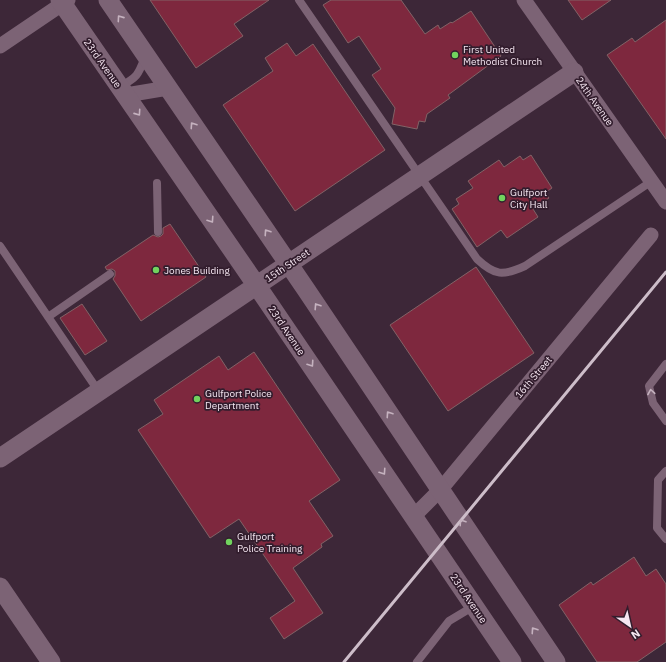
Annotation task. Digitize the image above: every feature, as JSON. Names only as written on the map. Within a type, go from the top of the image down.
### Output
[{"type":"street","points":[[108,0],[441,489],[556,662]]},
{"type":"street","name":"24th Avenue","points":[[524,0],[666,202]]},
{"type":"street","points":[[0,46],[64,1]]},
{"type":"street","name":"23rd Avenue","points":[[64,1],[123,91],[414,516],[512,662]]},
{"type":"street","name":"15th Street","points":[[0,458],[574,72]]},
{"type":"street","points":[[123,91],[168,88]]},
{"type":"street","name":"16th Street","points":[[414,516],[441,489],[651,235]]},
{"type":"street","points":[[0,587],[51,662]]},
{"type":"lane","points":[[299,0],[476,259],[486,268],[496,272],[510,272],[525,266],[652,181]]},
{"type":"lane","points":[[123,91],[139,72],[145,54]]},
{"type":"lane","points":[[157,183],[158,232]]},
{"type":"lane","points":[[0,246],[99,392]]},
{"type":"lane","points":[[48,317],[110,274]]},
{"type":"lane","points":[[666,364],[649,386],[653,403],[666,421]]},
{"type":"lane","points":[[666,471],[658,480],[657,528],[666,539]]},
{"type":"lane","points":[[417,662],[450,621],[474,606]]},
{"type":"building","points":[[150,0],[269,0],[234,24],[243,36],[196,68]]},
{"type":"building","points":[[331,0],[401,0],[425,34],[438,25],[440,29],[451,22],[452,23],[471,11],[501,56],[448,95],[450,98],[427,114],[425,122],[419,121],[417,129],[392,124],[395,108],[372,75],[381,69],[359,36],[348,43],[323,5]]},
{"type":"building","points":[[568,0],[611,0],[582,20]]},
{"type":"building","points":[[666,20],[666,139],[607,55],[632,38],[635,42]]},
{"type":"building","points":[[287,43],[296,56],[313,44],[385,150],[295,211],[223,105],[273,71],[265,58]]},
{"type":"building","points":[[531,155],[552,188],[545,193],[549,198],[533,209],[538,217],[507,238],[501,230],[477,247],[452,209],[459,204],[456,199],[473,188],[468,181],[499,160],[504,167],[520,156],[523,160]]},
{"type":"building","points":[[170,224],[206,277],[141,321],[113,279],[115,276],[115,271],[112,269],[107,270],[105,267],[153,235],[158,237],[161,236],[163,234],[163,228]]},
{"type":"building","points":[[476,267],[534,353],[448,411],[390,325]]},
{"type":"building","points":[[82,304],[107,341],[85,355],[60,318]]},
{"type":"building","points":[[254,352],[340,480],[309,501],[333,536],[321,544],[322,547],[293,568],[323,613],[284,639],[270,618],[295,601],[239,519],[210,538],[138,430],[163,414],[154,400],[219,356],[228,370]]},
{"type":"building","points":[[634,557],[646,576],[656,569],[666,584],[666,642],[637,662],[597,662],[559,605],[591,582],[593,585]]},
{"type":"railway","points":[[344,662],[666,272]]},
{"type":"place","name":"First United Methodist Church","points":[[455,55]]},
{"type":"place","name":"Gulfport City Hall","points":[[502,198]]},
{"type":"place","name":"Jones Building","points":[[156,270]]},
{"type":"place","name":"Gulfport Police Department","points":[[197,399]]},
{"type":"place","name":"Gulfport Police Training","points":[[229,542]]}]
